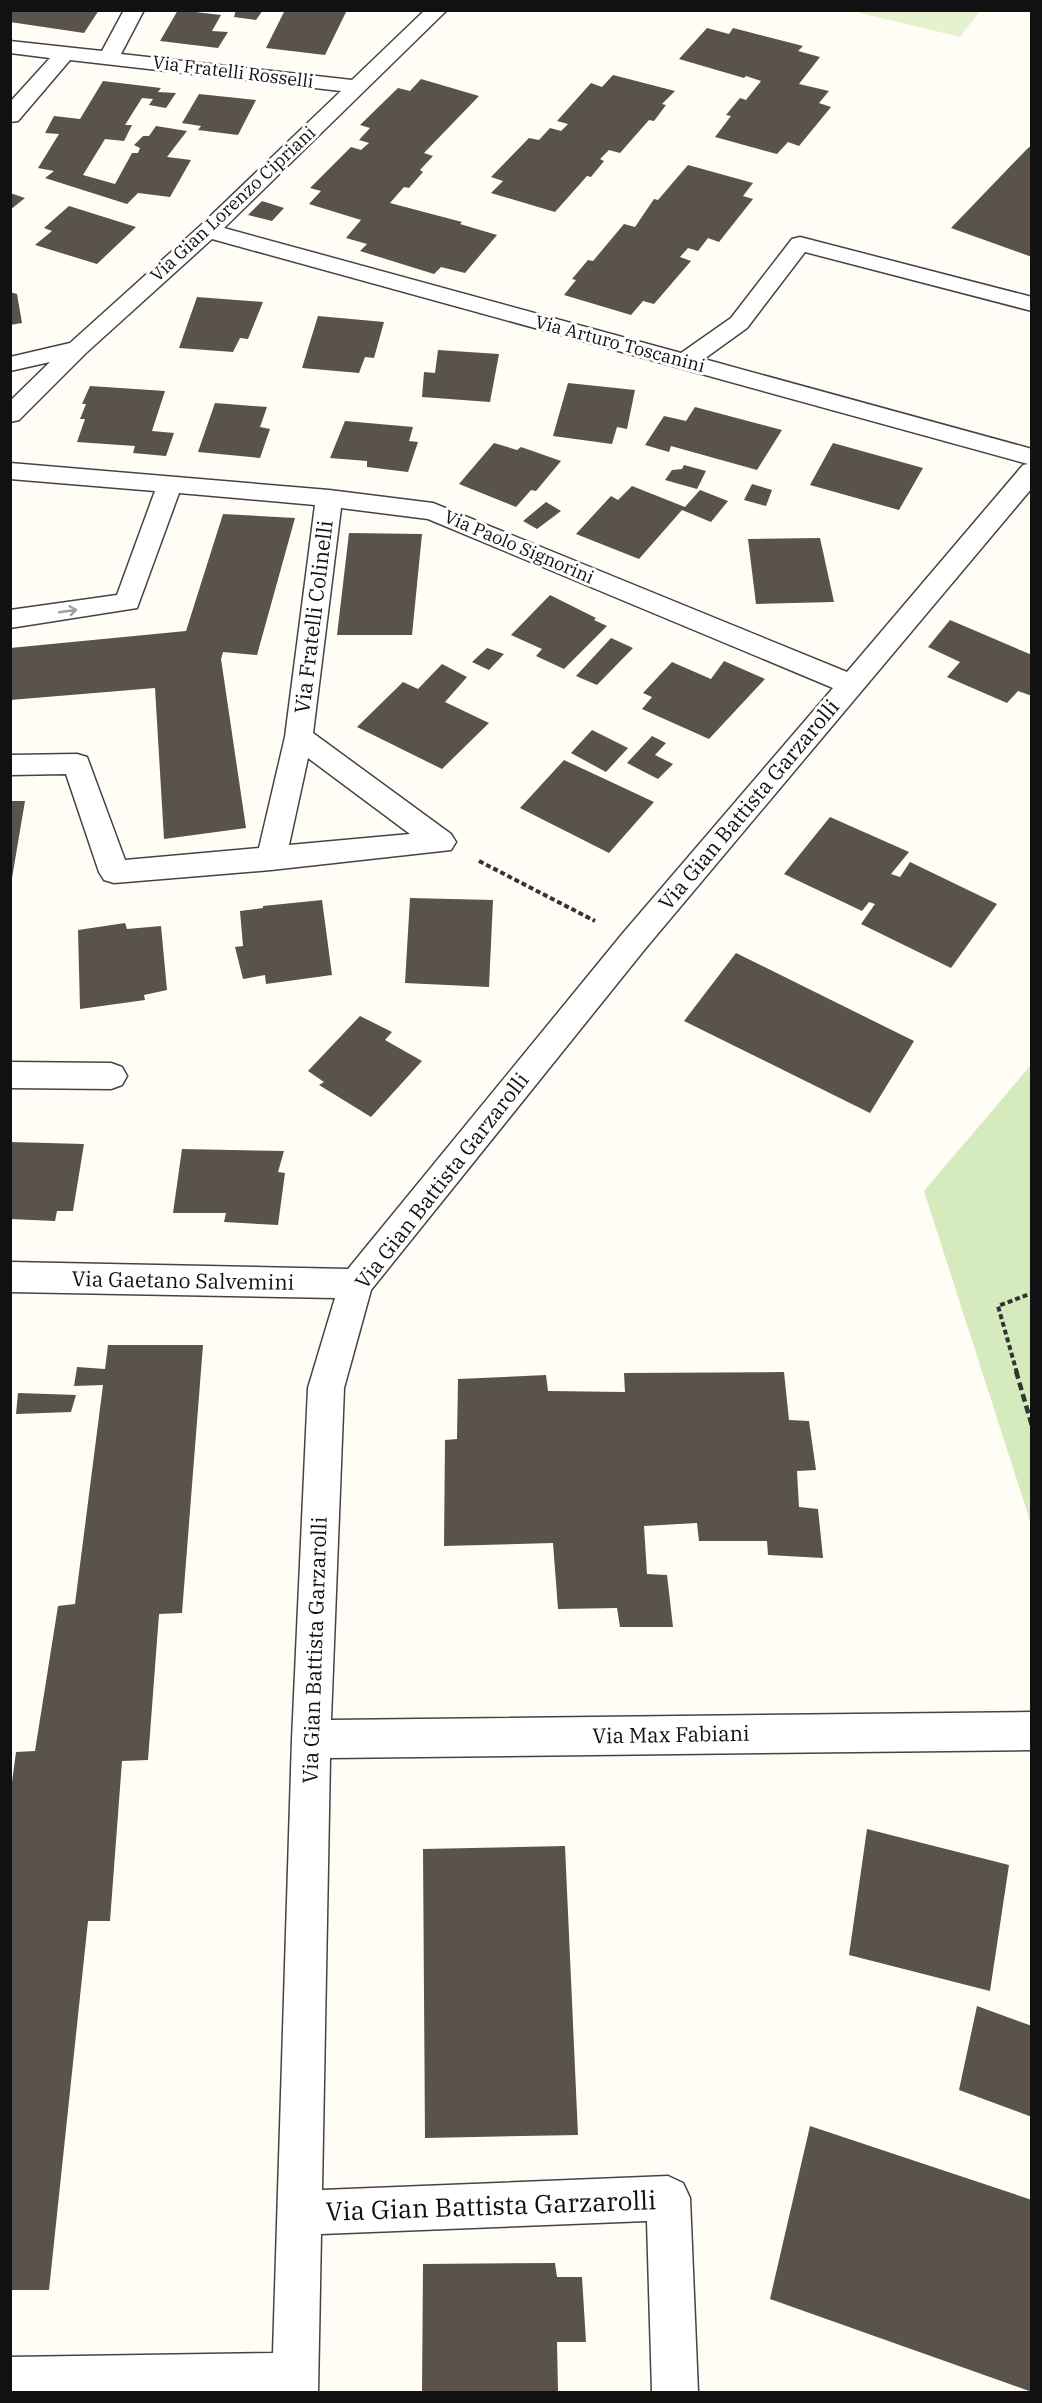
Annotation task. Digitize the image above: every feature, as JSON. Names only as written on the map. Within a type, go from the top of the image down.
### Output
[{"type":"street","points":[[109,57],[134,10]]},
{"type":"street","name":"Via Gian Lorenzo Cipriani","points":[[10,364],[78,348],[208,231],[437,10]]},
{"type":"street","name":"Via Fratelli Rosselli","points":[[10,47],[63,55],[109,57],[357,87]]},
{"type":"street","points":[[10,116],[63,55]]},
{"type":"street","name":"Via Arturo Toscanini","points":[[208,231],[1032,457]]},
{"type":"street","points":[[685,362],[739,323],[800,244],[1032,304]]},
{"type":"street","points":[[10,415],[78,348]]},
{"type":"street","name":"Via Paolo Signorini","points":[[10,471],[329,498],[433,511],[850,684]]},
{"type":"street","name":"Via Gian Battista Garzarolli","points":[[295,2384],[311,1739],[326,1388],[356,1284],[634,941],[1032,471]]},
{"type":"street","points":[[10,619],[128,602],[170,483]]},
{"type":"street","name":"Via Fratelli Colinelli","points":[[271,859],[299,737],[329,498]]},
{"type":"street","name":"Via Fratelli Colinelli","points":[[299,737],[441,842]]},
{"type":"street","points":[[10,765],[77,764],[114,872],[441,842]]},
{"type":"street","points":[[10,1075],[111,1076]]},
{"type":"street","name":"Via Gaetano Salvemini","points":[[10,1277],[356,1284]]},
{"type":"street","name":"Via Max Fabiani","points":[[311,1739],[1032,1731]]},
{"type":"street","name":"Via Gian Battista Garzarolli","points":[[301,2213],[668,2198],[675,2392]]},
{"type":"street","points":[[10,2380],[295,2384]]},
{"type":"path","points":[[441,842],[634,941]]},
{"type":"path","points":[[1032,1293],[998,1306],[1032,1426]]},
{"type":"green space","points":[[852,11],[980,11],[960,37]]},
{"type":"green space","points":[[1031,1065],[1031,1524],[924,1191]]},
{"type":"building","points":[[10,10],[99,10],[84,33],[10,22]]},
{"type":"building","points":[[178,10],[221,15],[212,31],[228,32],[218,48],[160,41]]},
{"type":"building","points":[[236,10],[263,10],[256,20],[234,17]]},
{"type":"building","points":[[285,10],[347,10],[325,55],[266,48]]},
{"type":"building","points":[[707,28],[729,34],[733,28],[803,46],[798,51],[820,57],[799,84],[829,91],[819,103],[831,107],[799,146],[788,142],[777,154],[715,137],[731,116],[726,115],[740,98],[746,100],[761,81],[679,59]]},
{"type":"building","points":[[613,75],[675,91],[662,104],[666,105],[654,121],[649,120],[620,153],[609,150],[600,159],[604,161],[591,177],[587,176],[555,212],[491,193],[503,181],[491,177],[529,138],[539,140],[550,128],[561,131],[568,124],[557,121],[591,83],[602,87]]},
{"type":"building","points":[[421,79],[479,96],[424,153],[433,156],[420,170],[423,172],[409,188],[404,187],[390,203],[462,222],[460,224],[497,235],[465,273],[441,267],[434,274],[360,251],[367,244],[346,238],[361,220],[309,204],[321,191],[310,188],[351,147],[361,150],[369,143],[359,140],[370,128],[360,125],[398,88],[410,91]]},
{"type":"building","points":[[103,81],[161,88],[158,92],[176,93],[166,108],[149,105],[153,99],[142,98],[125,125],[132,125],[124,141],[105,139],[83,175],[115,184],[132,153],[138,153],[140,148],[134,145],[143,136],[149,136],[156,126],[187,131],[167,157],[191,160],[170,197],[138,193],[127,204],[45,178],[54,171],[38,168],[59,134],[45,133],[54,116],[80,119]]},
{"type":"building","points":[[199,94],[256,100],[238,135],[198,130],[201,126],[182,123]]},
{"type":"building","points":[[1032,145],[1032,257],[951,228],[1027,149]]},
{"type":"building","points":[[688,165],[753,183],[743,196],[753,199],[719,242],[708,238],[698,251],[688,248],[680,257],[691,261],[654,304],[643,301],[631,315],[564,295],[576,280],[572,279],[588,260],[593,261],[624,224],[635,227],[654,199],[658,200]]},
{"type":"building","points":[[10,193],[25,198],[10,210]]},
{"type":"building","points":[[262,201],[284,208],[272,221],[248,215]]},
{"type":"building","points":[[69,206],[136,227],[97,264],[35,245],[52,231],[44,228]]},
{"type":"building","points":[[10,292],[17,294],[22,323],[10,325]]},
{"type":"building","points":[[197,297],[263,302],[248,339],[240,338],[233,352],[179,348]]},
{"type":"building","points":[[318,316],[384,322],[374,358],[365,357],[359,373],[302,368]]},
{"type":"building","points":[[438,350],[499,354],[490,402],[422,397],[424,372],[435,373]]},
{"type":"building","points":[[568,383],[635,390],[627,429],[617,427],[612,444],[553,436]]},
{"type":"building","points":[[90,386],[165,391],[152,431],[174,433],[166,456],[133,453],[135,446],[77,442],[85,419],[80,419],[86,404],[82,404]]},
{"type":"building","points":[[215,403],[267,407],[260,427],[270,429],[260,458],[198,452]]},
{"type":"building","points":[[695,407],[782,430],[757,470],[671,446],[669,452],[645,445],[664,416],[686,421]]},
{"type":"building","points":[[345,421],[413,427],[409,441],[418,442],[408,472],[367,467],[367,461],[330,458]]},
{"type":"building","points":[[494,443],[517,450],[521,447],[561,461],[536,491],[531,490],[516,507],[459,484]]},
{"type":"building","points":[[833,443],[923,468],[899,510],[810,485]]},
{"type":"building","points":[[684,465],[706,471],[697,489],[665,480],[672,470],[682,469]]},
{"type":"building","points":[[752,484],[772,490],[766,506],[744,500]]},
{"type":"building","points":[[632,486],[685,507],[700,490],[728,501],[711,522],[682,510],[639,559],[576,534],[611,496],[618,500]]},
{"type":"building","points":[[546,502],[561,511],[537,529],[523,521]]},
{"type":"building","points":[[223,514],[295,518],[257,655],[223,652],[221,659],[246,828],[164,839],[155,688],[10,700],[10,648],[186,631]]},
{"type":"building","points":[[349,533],[422,534],[412,635],[337,635]]},
{"type":"building","points":[[820,538],[834,602],[756,604],[748,539]]},
{"type":"building","points":[[550,595],[607,626],[564,669],[536,656],[542,649],[511,635]]},
{"type":"building","points":[[950,620],[1032,655],[1032,696],[1018,691],[1007,703],[947,677],[960,662],[928,647]]},
{"type":"building","points":[[611,638],[633,648],[597,685],[576,676]]},
{"type":"building","points":[[487,648],[504,654],[489,670],[472,662]]},
{"type":"building","points":[[724,661],[765,679],[709,739],[642,709],[652,697],[643,693],[672,662],[711,679]]},
{"type":"building","points":[[442,664],[467,677],[445,702],[489,723],[442,769],[357,727],[403,682],[418,689]]},
{"type":"building","points":[[592,730],[628,748],[606,772],[571,753]]},
{"type":"building","points":[[652,736],[666,743],[655,755],[673,764],[658,779],[627,763]]},
{"type":"building","points":[[564,760],[654,802],[609,853],[520,808]]},
{"type":"building","points":[[10,801],[25,801],[12,878],[10,878]]},
{"type":"building","points":[[830,817],[909,852],[891,874],[900,877],[910,862],[997,904],[951,968],[861,924],[875,904],[869,902],[862,911],[784,874]]},
{"type":"building","points":[[410,898],[493,900],[489,987],[405,983]]},
{"type":"building","points":[[322,900],[332,975],[266,984],[265,975],[243,979],[235,947],[243,946],[240,911],[263,908],[263,906]]},
{"type":"building","points":[[125,923],[127,929],[161,926],[167,990],[144,995],[145,1000],[80,1009],[78,930]]},
{"type":"building","points":[[736,953],[914,1041],[870,1113],[684,1021]]},
{"type":"building","points":[[360,1016],[392,1032],[385,1040],[422,1061],[371,1117],[319,1085],[324,1082],[308,1071]]},
{"type":"building","points":[[10,1142],[84,1144],[73,1211],[57,1211],[55,1221],[10,1219]]},
{"type":"building","points":[[182,1149],[284,1151],[278,1172],[285,1173],[278,1225],[224,1222],[226,1213],[173,1213]]},
{"type":"building","points":[[108,1345],[203,1345],[182,1613],[159,1614],[148,1760],[122,1761],[110,1921],[88,1921],[49,2290],[10,2290],[10,1797],[16,1752],[35,1751],[58,1606],[75,1604],[103,1385],[74,1386],[77,1367],[105,1369]]},
{"type":"building","points":[[784,1372],[789,1420],[809,1421],[816,1470],[797,1471],[799,1507],[818,1509],[823,1558],[768,1555],[767,1541],[699,1541],[697,1523],[644,1526],[647,1574],[667,1575],[673,1627],[620,1627],[617,1608],[558,1609],[553,1543],[444,1546],[445,1440],[457,1439],[458,1379],[546,1375],[548,1391],[625,1392],[624,1373]]},
{"type":"building","points":[[18,1393],[76,1395],[71,1412],[16,1414]]},
{"type":"building","points":[[867,1829],[1009,1865],[990,1991],[849,1955]]},
{"type":"building","points":[[565,1846],[578,2135],[425,2138],[423,1849]]},
{"type":"building","points":[[977,2006],[1032,2026],[1032,2117],[959,2090]]},
{"type":"building","points":[[810,2126],[1032,2200],[1032,2392],[770,2299]]},
{"type":"building","points":[[555,2263],[557,2277],[582,2277],[586,2342],[557,2342],[558,2392],[422,2392],[423,2264]]}]
